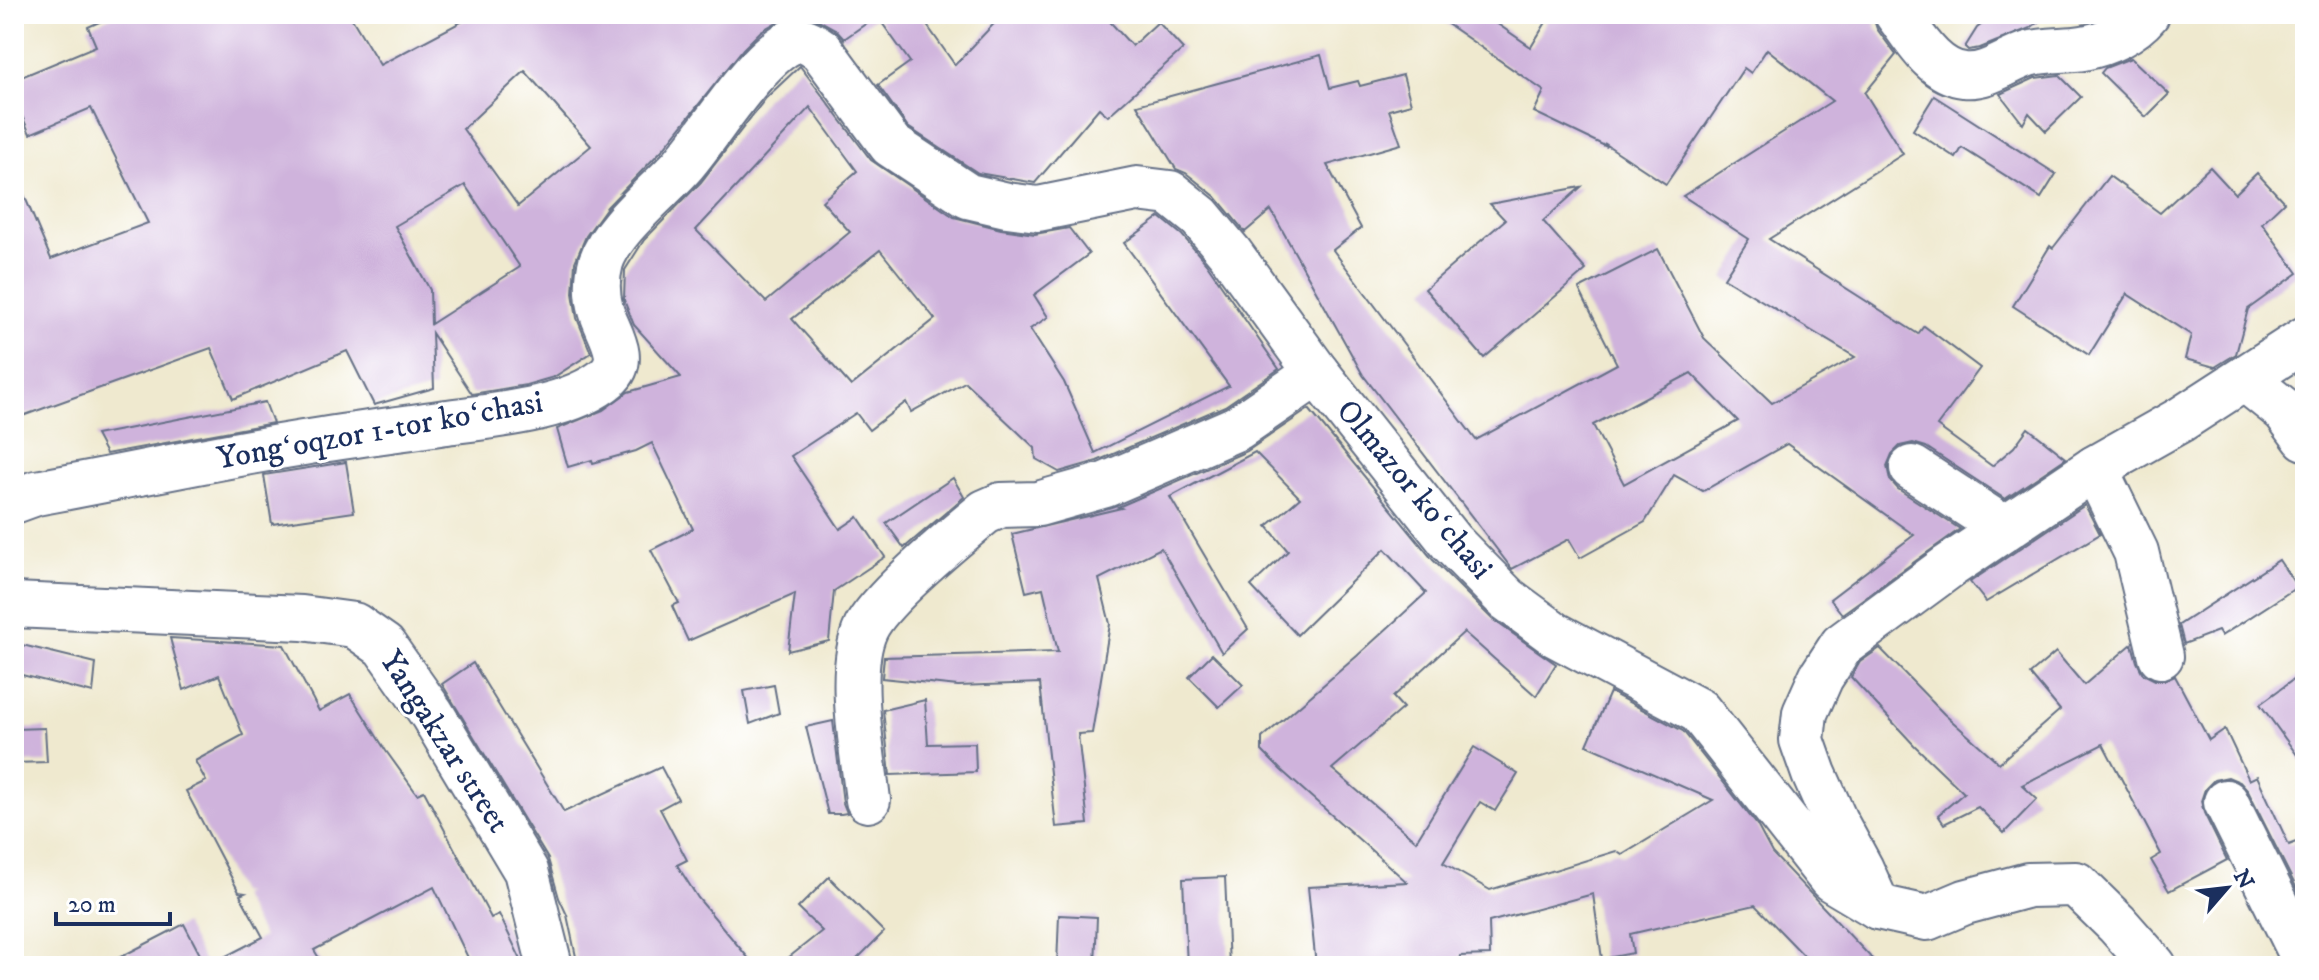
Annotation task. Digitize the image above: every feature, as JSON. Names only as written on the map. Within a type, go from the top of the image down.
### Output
[{"type":"street","points":[[1897,14],[1929,57],[1962,75],[1982,74],[2032,53],[2084,48],[2101,43],[2118,36],[2147,14]]},
{"type":"street","name":"Yongʻoqzor 1-tor koʻchasi","points":[[14,501],[36,493],[302,443],[524,411],[570,397],[598,383],[610,375],[617,365],[618,353],[601,311],[598,290],[601,262],[614,238],[683,164],[753,76],[778,50],[792,41],[806,40],[821,50],[891,145],[968,196],[1038,209],[1137,189],[1170,193],[1200,217],[1230,253],[1317,373]]},
{"type":"street","points":[[1878,907],[1814,774],[1802,740],[1805,713],[1821,677],[1842,645],[2004,528],[2095,468],[2246,380],[2305,339]]},
{"type":"street","name":"Olmazor koʻchasi","points":[[868,800],[856,673],[866,628],[887,601],[985,512],[1001,505],[1038,504],[1105,485],[1237,428],[1317,373],[1451,542],[1507,599],[1556,635],[1699,711],[1831,879],[1878,907],[1927,918],[1965,902],[2028,885],[2076,884],[2154,966]]},
{"type":"street","points":[[2246,380],[2285,411],[2305,438]]},
{"type":"street","points":[[1912,468],[2004,528]]},
{"type":"street","points":[[2095,468],[2136,552],[2161,656]]},
{"type":"street","name":"Yangakzar street","points":[[14,605],[302,618],[354,625],[384,646],[416,691],[526,871],[550,966]]},
{"type":"street","points":[[2226,802],[2305,961]]},
{"type":"building","points":[[117,14],[349,14],[380,65],[476,14],[919,14],[955,65],[1003,14],[1103,14],[1132,46],[1158,22],[1183,49],[1108,116],[1099,108],[1035,183],[978,173],[908,127],[878,85],[910,62],[877,16],[844,39],[835,29],[815,18],[799,15],[784,18],[761,31],[743,49],[663,149],[607,207],[586,236],[575,262],[573,293],[577,318],[591,353],[554,377],[472,394],[432,333],[434,388],[374,405],[347,351],[233,399],[211,348],[14,419],[14,171],[51,259],[148,223],[91,108],[30,134],[14,98],[14,80],[96,46],[88,27]],"holes":[[[525,71],[591,146],[518,206],[463,129]],[[465,185],[520,267],[431,324],[430,290],[395,226]]]},
{"type":"building","points":[[1433,14],[1483,14],[1531,47],[1551,14],[1872,14],[1877,29],[1896,55],[1865,93],[1903,154],[1769,239],[1918,334],[1924,326],[1980,368],[1937,426],[1992,466],[2014,447],[2028,428],[2066,458],[2005,499],[1926,447],[1913,443],[1900,446],[1887,466],[1890,480],[1898,489],[1960,529],[1842,614],[1830,599],[1914,535],[1787,444],[1703,491],[1674,475],[1645,522],[1580,558],[1569,539],[1512,569],[1363,375],[1271,210],[1245,232],[1216,197],[1186,173],[1176,169],[1137,105],[1321,55],[1330,88],[1358,81],[1360,86],[1403,75],[1411,104],[1389,110],[1401,144],[1327,165],[1361,228],[1333,250],[1476,440],[1617,364],[1579,289],[1658,249],[1704,338],[1772,403],[1855,357],[1724,278],[1749,239],[1683,196],[1832,101],[1767,49],[1751,73],[1744,68],[1666,184],[1604,143],[1607,147],[1534,112],[1544,91]],"holes":[[[1691,373],[1738,421],[1624,484],[1593,425]]]},
{"type":"building","points":[[1995,14],[2049,14],[2030,28],[1968,50],[1965,47],[1977,28]]},
{"type":"building","points":[[2131,58],[2169,94],[2146,117],[2101,73],[2105,68]]},
{"type":"building","points":[[800,66],[871,160],[954,217],[1035,234],[1069,228],[1089,254],[1034,295],[1048,317],[1030,329],[1064,382],[1095,453],[1229,386],[1124,243],[1160,217],[1182,235],[1206,263],[1279,369],[1225,406],[1097,461],[1059,472],[1036,459],[1035,448],[965,382],[911,412],[906,402],[869,430],[856,413],[791,456],[840,529],[858,517],[885,557],[834,591],[829,641],[788,651],[795,594],[688,641],[672,606],[679,603],[651,550],[693,529],[652,443],[636,451],[568,467],[557,429],[603,410],[628,392],[681,377],[634,325],[624,300],[625,270],[644,240],[701,182],[766,98]],"holes":[[[810,107],[857,171],[822,201],[850,232],[766,302],[696,230]],[[880,250],[935,319],[851,386],[792,319]]]},
{"type":"building","points":[[2059,75],[2081,97],[2046,131],[2029,113],[2023,124],[2000,94],[2035,78]]},
{"type":"building","points":[[1934,96],[2056,174],[2041,198],[1962,148],[1956,158],[1913,130]]},
{"type":"building","points":[[2210,167],[2235,194],[2257,173],[2284,202],[2262,223],[2298,273],[2248,309],[2236,354],[2215,367],[2185,359],[2191,335],[2127,294],[2089,355],[2013,306],[2050,246],[2053,248],[2109,176],[2160,213]]},
{"type":"building","points":[[1581,187],[1543,221],[1586,270],[1484,358],[1425,289],[1505,220],[1490,204]]},
{"type":"building","points":[[265,402],[273,423],[106,454],[96,435]]},
{"type":"building","points":[[1309,409],[1433,560],[1492,619],[1556,664],[1536,696],[1464,632],[1393,697],[1403,708],[1332,769],[1416,841],[1474,747],[1518,774],[1495,811],[1480,802],[1443,863],[1490,890],[1616,851],[1622,855],[1713,800],[1587,745],[1610,692],[1683,731],[1757,825],[1772,853],[1879,966],[1814,966],[1755,905],[1630,934],[1633,953],[1602,959],[1593,894],[1489,922],[1490,955],[1460,956],[1460,966],[1316,966],[1308,887],[1407,882],[1281,770],[1262,751],[1262,738],[1426,593],[1385,549],[1297,635],[1251,586],[1288,551],[1267,526],[1300,498],[1255,452],[1170,497],[1248,629],[1222,653],[1161,548],[1099,579],[1110,624],[1092,733],[1078,734],[1088,824],[1056,827],[1040,683],[958,686],[882,678],[884,657],[1058,652],[1043,588],[1026,592],[1012,534],[1121,508],[1118,507],[1247,451]]},
{"type":"building","points":[[346,462],[354,512],[272,524],[264,475]]},
{"type":"building","points":[[953,478],[964,497],[904,548],[886,523]]},
{"type":"building","points":[[2085,505],[2100,534],[1986,602],[1970,582]]},
{"type":"building","points":[[2279,560],[2297,587],[2221,636],[2218,631],[2184,644],[2179,625]]},
{"type":"building","points":[[170,638],[284,645],[319,711],[350,694],[417,794],[424,791],[491,918],[499,914],[524,966],[472,966],[434,887],[314,950],[324,966],[207,966],[263,937],[240,895],[245,893],[239,892],[186,791],[206,781],[195,761],[243,735],[219,675],[184,690]]},
{"type":"building","points":[[14,643],[96,663],[93,693],[14,673]]},
{"type":"building","points":[[2132,644],[2143,674],[2155,680],[2175,676],[2209,740],[2225,729],[2249,780],[2257,776],[2289,845],[2305,839],[2305,905],[2248,791],[2240,782],[2228,777],[2214,780],[2205,789],[2201,801],[2227,860],[2169,891],[2151,860],[2161,854],[2103,744],[2022,785],[2037,799],[2004,833],[1978,807],[1944,824],[1938,815],[1964,793],[1851,677],[1860,662],[1880,648],[1944,714],[1999,763],[2060,710],[2030,674],[2056,652],[2084,685]]},
{"type":"building","points":[[1212,654],[1243,685],[1219,707],[1189,677]]},
{"type":"building","points":[[473,663],[564,812],[661,767],[678,799],[660,809],[687,860],[677,865],[698,898],[755,966],[578,966],[567,915],[548,859],[442,684]]},
{"type":"building","points":[[2305,671],[2305,766],[2260,704]]},
{"type":"building","points":[[774,685],[779,713],[750,724],[744,691]]},
{"type":"building","points":[[925,700],[928,744],[975,743],[976,772],[890,775],[883,710]]},
{"type":"building","points":[[833,721],[843,803],[847,813],[841,814],[828,814],[806,727]]},
{"type":"building","points":[[45,728],[47,762],[14,763],[14,729]]},
{"type":"building","points":[[829,877],[884,932],[850,966],[778,966],[822,931],[798,908]]},
{"type":"building","points":[[1225,877],[1229,966],[1187,966],[1183,879]]},
{"type":"building","points":[[1059,915],[1097,917],[1095,966],[1057,966]]},
{"type":"building","points":[[184,924],[206,966],[103,966],[169,932]]}]
